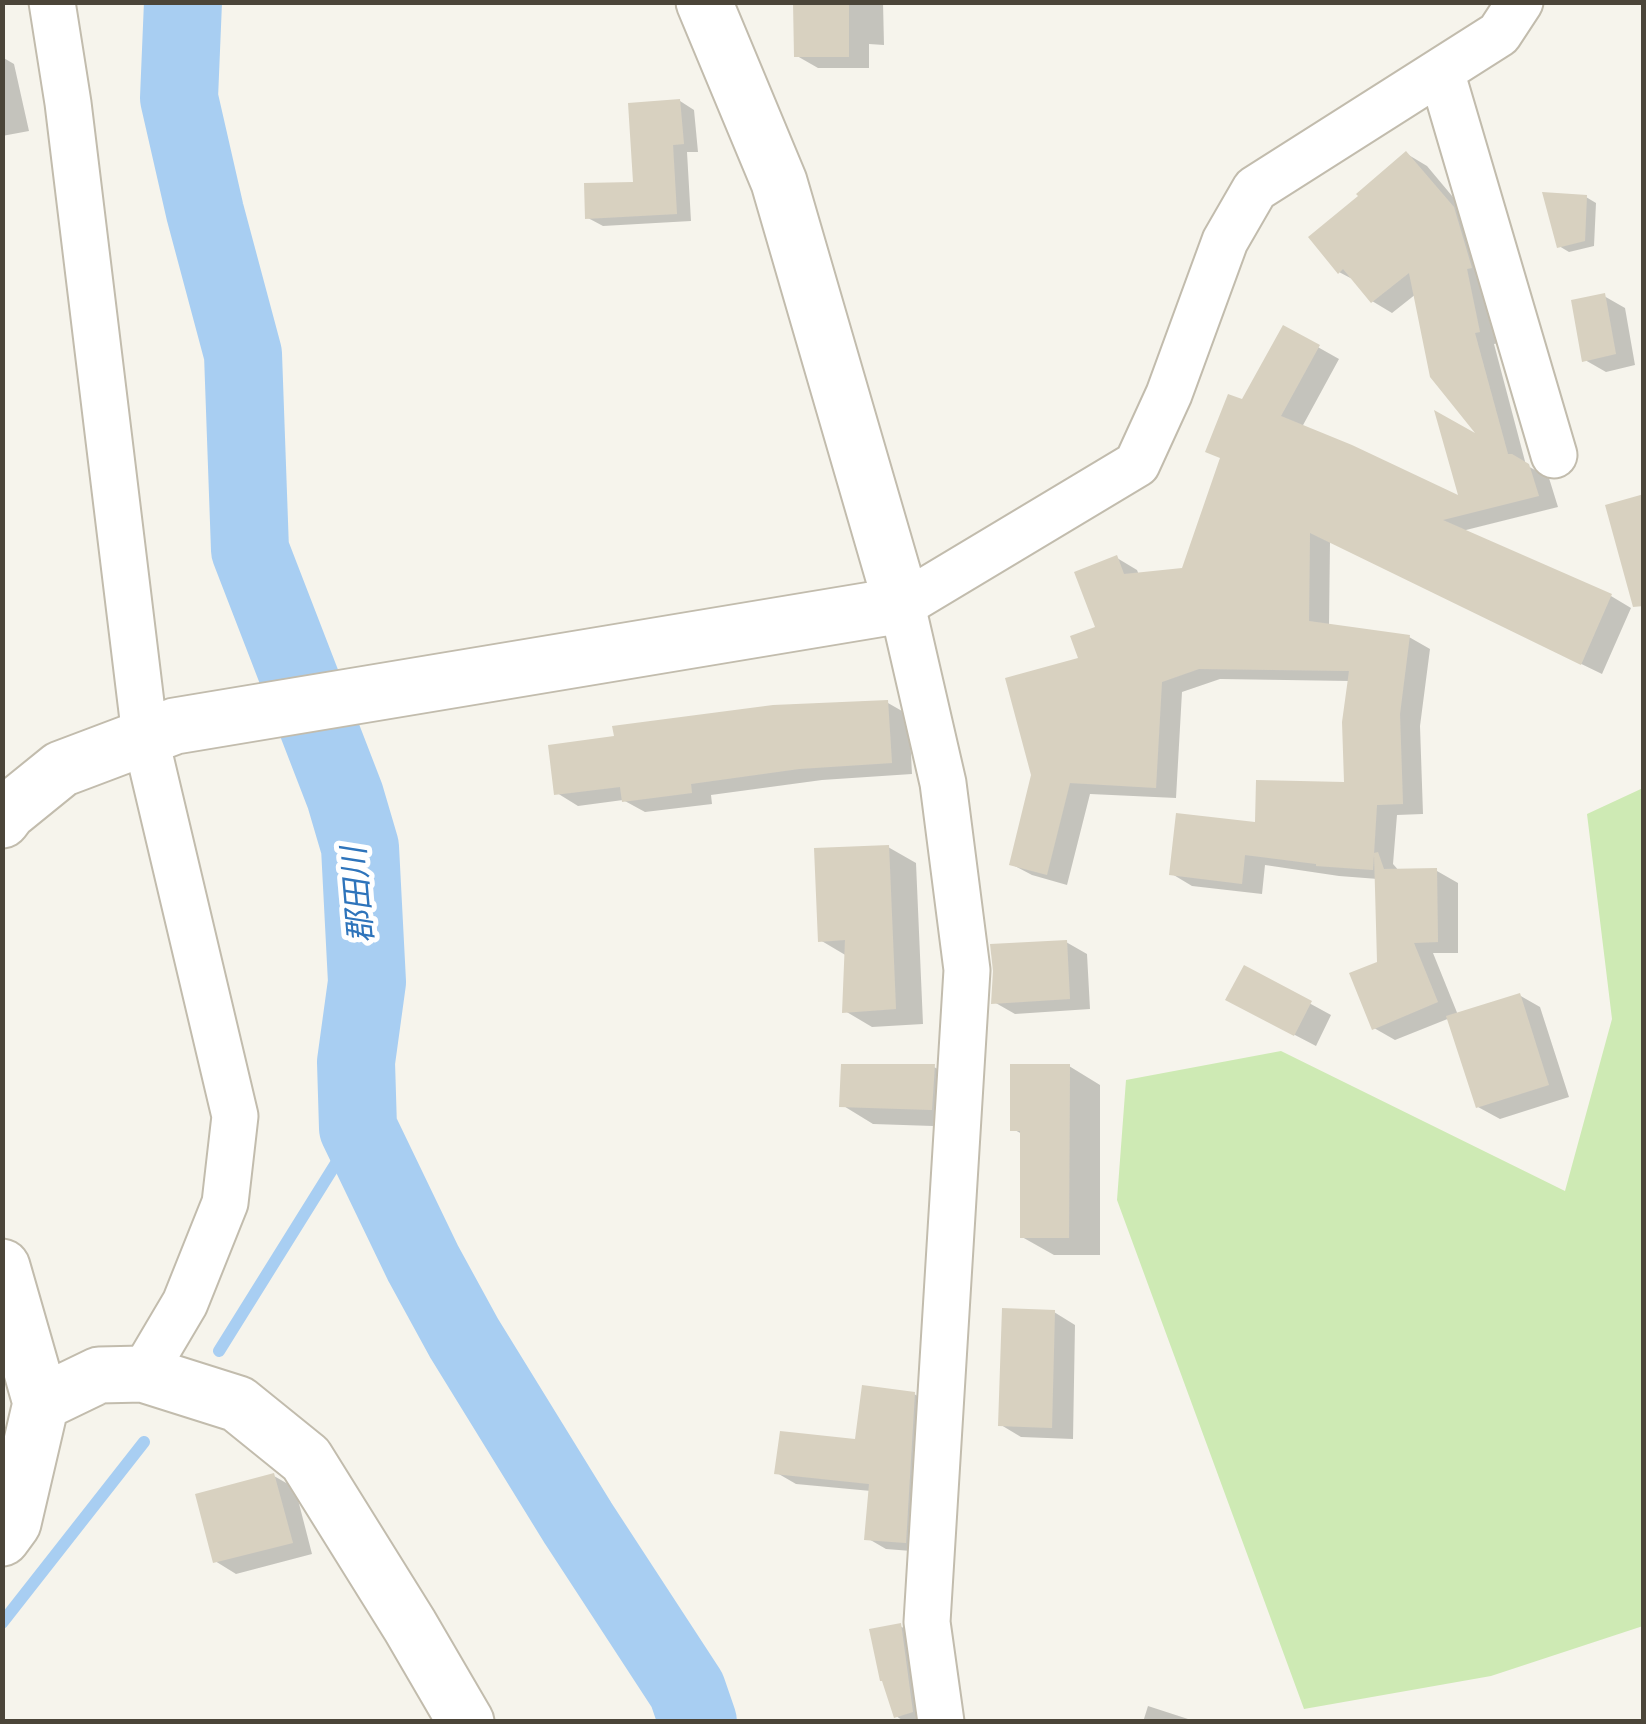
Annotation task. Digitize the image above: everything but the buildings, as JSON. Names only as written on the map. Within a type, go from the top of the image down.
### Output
[{"type":"street","points":[[52,2],[160,731],[236,1116],[225,1203],[185,1303],[143,1374]]},
{"type":"street","points":[[704,2],[779,182],[902,605],[943,783],[967,970],[927,1622],[941,1722]]},
{"type":"street","points":[[2,820],[61,769],[160,731],[483,673],[902,605],[1138,464],[1170,394],[1225,241],[1255,189],[1500,34],[1520,2]]},
{"type":"street","points":[[1440,71],[1554,456]]},
{"type":"street","points":[[2,1267],[41,1403],[6,1525]]},
{"type":"street","points":[[41,1403],[99,1375],[143,1374],[238,1404],[306,1458],[466,1722]]},
{"type":"green space","points":[[1643,788],[1643,1626],[1491,1676],[1304,1709],[1117,1200],[1126,1080],[1281,1051],[1565,1191],[1612,1019],[1587,814]]},
{"type":"waterway","name":"郡田川","points":[[183,2],[179,98],[243,354],[250,550],[345,796],[360,847],[367,982],[356,1062],[358,1128],[464,1338],[687,1690],[698,1722]]},
{"type":"waterway","points":[[219,1351],[358,1128]]},
{"type":"waterway","points":[[2,1623],[144,1442]]}]
